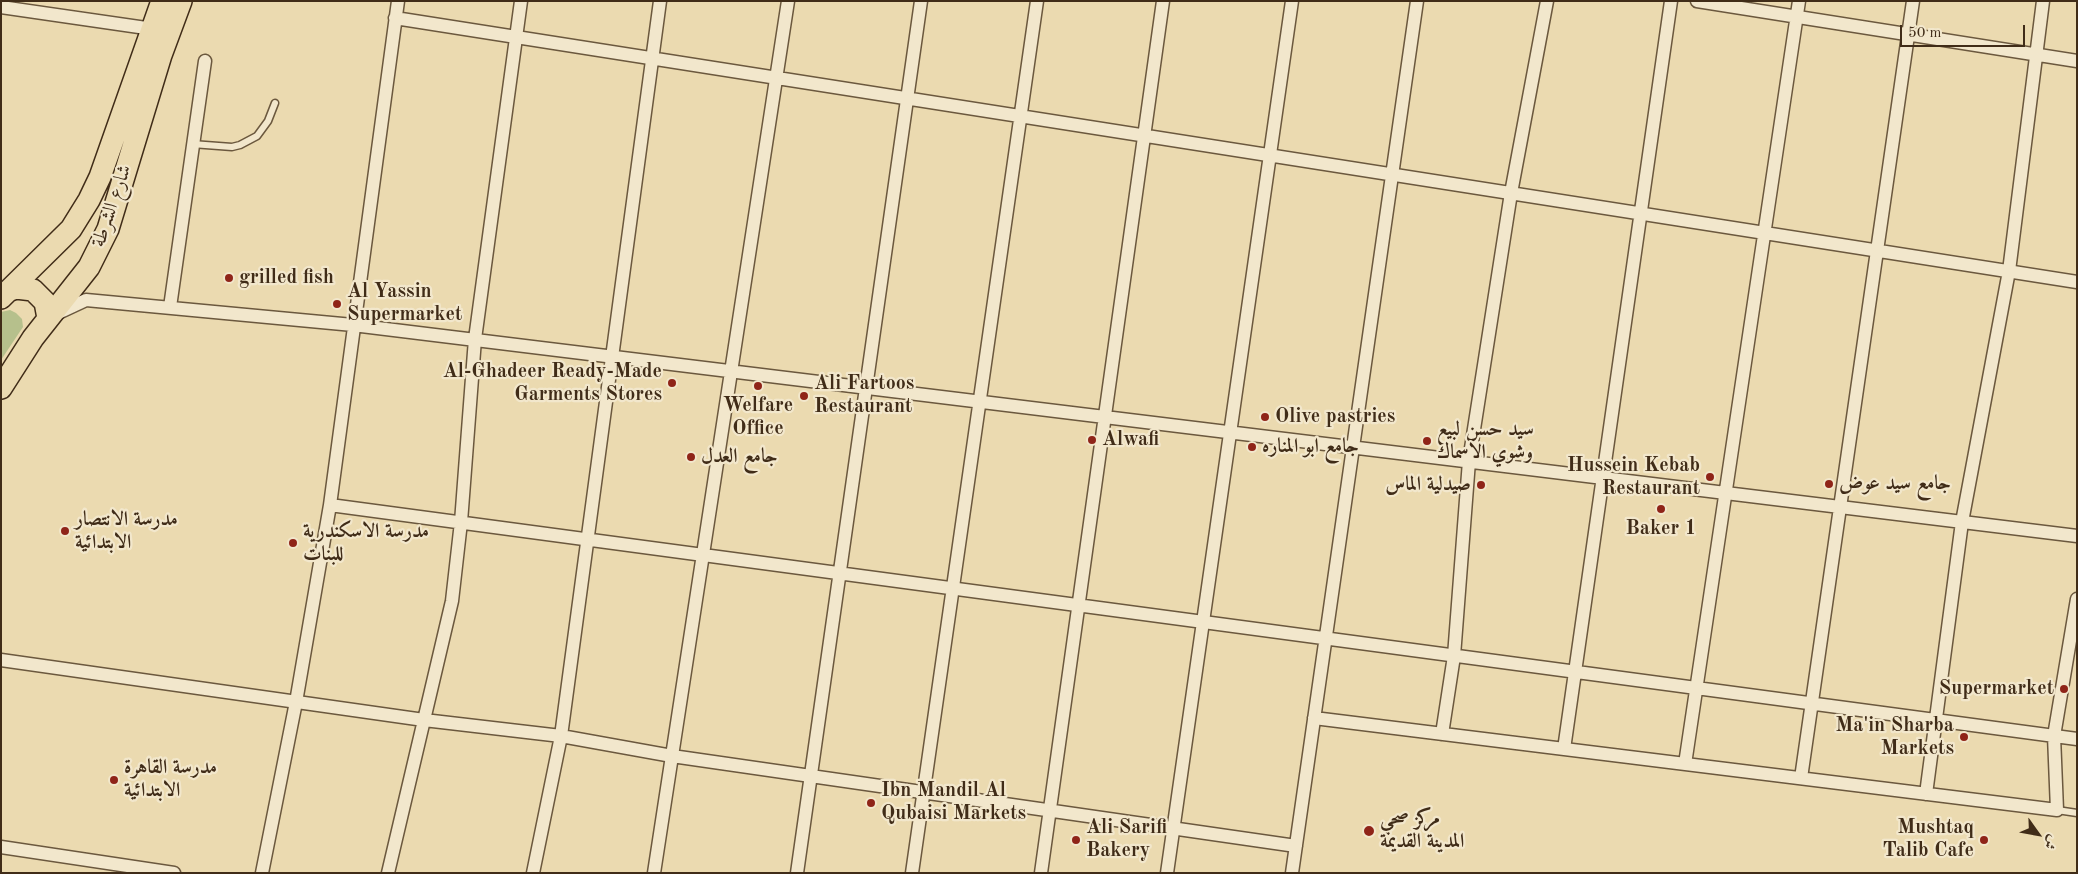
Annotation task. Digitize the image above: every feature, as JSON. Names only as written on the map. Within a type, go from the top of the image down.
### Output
[{"type":"main road","name":"شارع الشرطة","points":[[4,294],[71,229],[90,200],[100,177],[162,1]]},
{"type":"main road","name":"شارع الشرطة","points":[[3,384],[48,318],[89,267],[108,229],[140,122],[182,1]]},
{"type":"main road","points":[[4,294],[16,288],[33,290],[45,302],[48,318]]},
{"type":"street","points":[[262,873],[296,702],[330,505],[398,1]]},
{"type":"street","points":[[388,873],[452,601],[461,522],[475,339],[521,1]]},
{"type":"street","points":[[533,873],[561,736],[660,1]]},
{"type":"street","points":[[654,873],[788,1]]},
{"type":"street","points":[[796,873],[921,1]]},
{"type":"street","points":[[912,873],[1037,1]]},
{"type":"street","points":[[1041,873],[1163,1]]},
{"type":"street","points":[[1167,873],[1292,1]]},
{"type":"street","points":[[1292,873],[1417,1]]},
{"type":"street","points":[[1442,734],[1454,656],[1469,461],[1511,193],[1547,1]]},
{"type":"street","points":[[1564,749],[1671,1]]},
{"type":"street","points":[[1697,1],[2077,61]]},
{"type":"street","points":[[1685,764],[1799,1]]},
{"type":"street","points":[[1801,778],[1914,1]]},
{"type":"street","points":[[1926,794],[1962,522],[2009,271],[2043,1]]},
{"type":"street","points":[[1,7],[153,29]]},
{"type":"street","points":[[395,18],[2077,282]]},
{"type":"street","points":[[170,306],[205,61]]},
{"type":"street","points":[[48,318],[86,300],[170,306],[353,325],[2077,536]]},
{"type":"street","points":[[330,505],[2077,739]]},
{"type":"street","points":[[1314,718],[2057,810],[2054,736],[2077,599]]},
{"type":"street","points":[[1,660],[424,720],[561,736],[672,756],[1296,846]]},
{"type":"street","points":[[1,847],[174,873]]},
{"type":"lane","points":[[192,144],[232,147],[240,145],[257,136],[268,121],[275,103]]},
{"type":"lane","points":[[2057,810],[2077,813]]},
{"type":"green space","points":[[10,310],[22,319],[23,327],[1,360],[1,312]]},
{"type":"place","name":"grilled fish","points":[[229,278]]},
{"type":"place","name":"Al Yassin Supermarket","points":[[337,304]]},
{"type":"place","name":"Al-Ghadeer Ready-Made Garments Stores","points":[[672,383]]},
{"type":"place","name":"Welfare Office","points":[[758,386]]},
{"type":"place","name":"Ali Fartoos Restaurant","points":[[804,396]]},
{"type":"place","name":"Olive pastries","points":[[1265,417]]},
{"type":"place","name":"Alwafi","points":[[1092,440]]},
{"type":"place","name":"سيد حسن لبيع وشوي الاسماك","points":[[1427,441]]},
{"type":"place","name":"جامع ابو المناره","points":[[1252,447]]},
{"type":"place","name":"جامع العدل","points":[[691,457]]},
{"type":"place","name":"Hussein Kebab Restaurant","points":[[1710,477]]},
{"type":"place","name":"جامع سيد عوض","points":[[1829,484]]},
{"type":"place","name":"صيدلية الماس","points":[[1481,485]]},
{"type":"place","name":"Baker 1","points":[[1661,509]]},
{"type":"place","name":"مدرسة الانتصار الابتدائية","points":[[65,531]]},
{"type":"place","name":"مدرسة الاسكندرية للبنات","points":[[293,543]]},
{"type":"place","name":"Supermarket","points":[[2064,689]]},
{"type":"place","name":"Ma'in Sharba Markets","points":[[1964,737]]},
{"type":"place","name":"مدرسة القاهرة الابتدائية","points":[[114,780]]},
{"type":"place","name":"Ibn Mandil Al Qubaisi Markets","points":[[871,803]]},
{"type":"place","name":"مركز صحي المدينة القديمة","points":[[1369,831]]},
{"type":"place","name":"Ali Sarifi Bakery","points":[[1076,840]]},
{"type":"place","name":"Mushtaq Talib Cafe","points":[[1984,840]]}]
